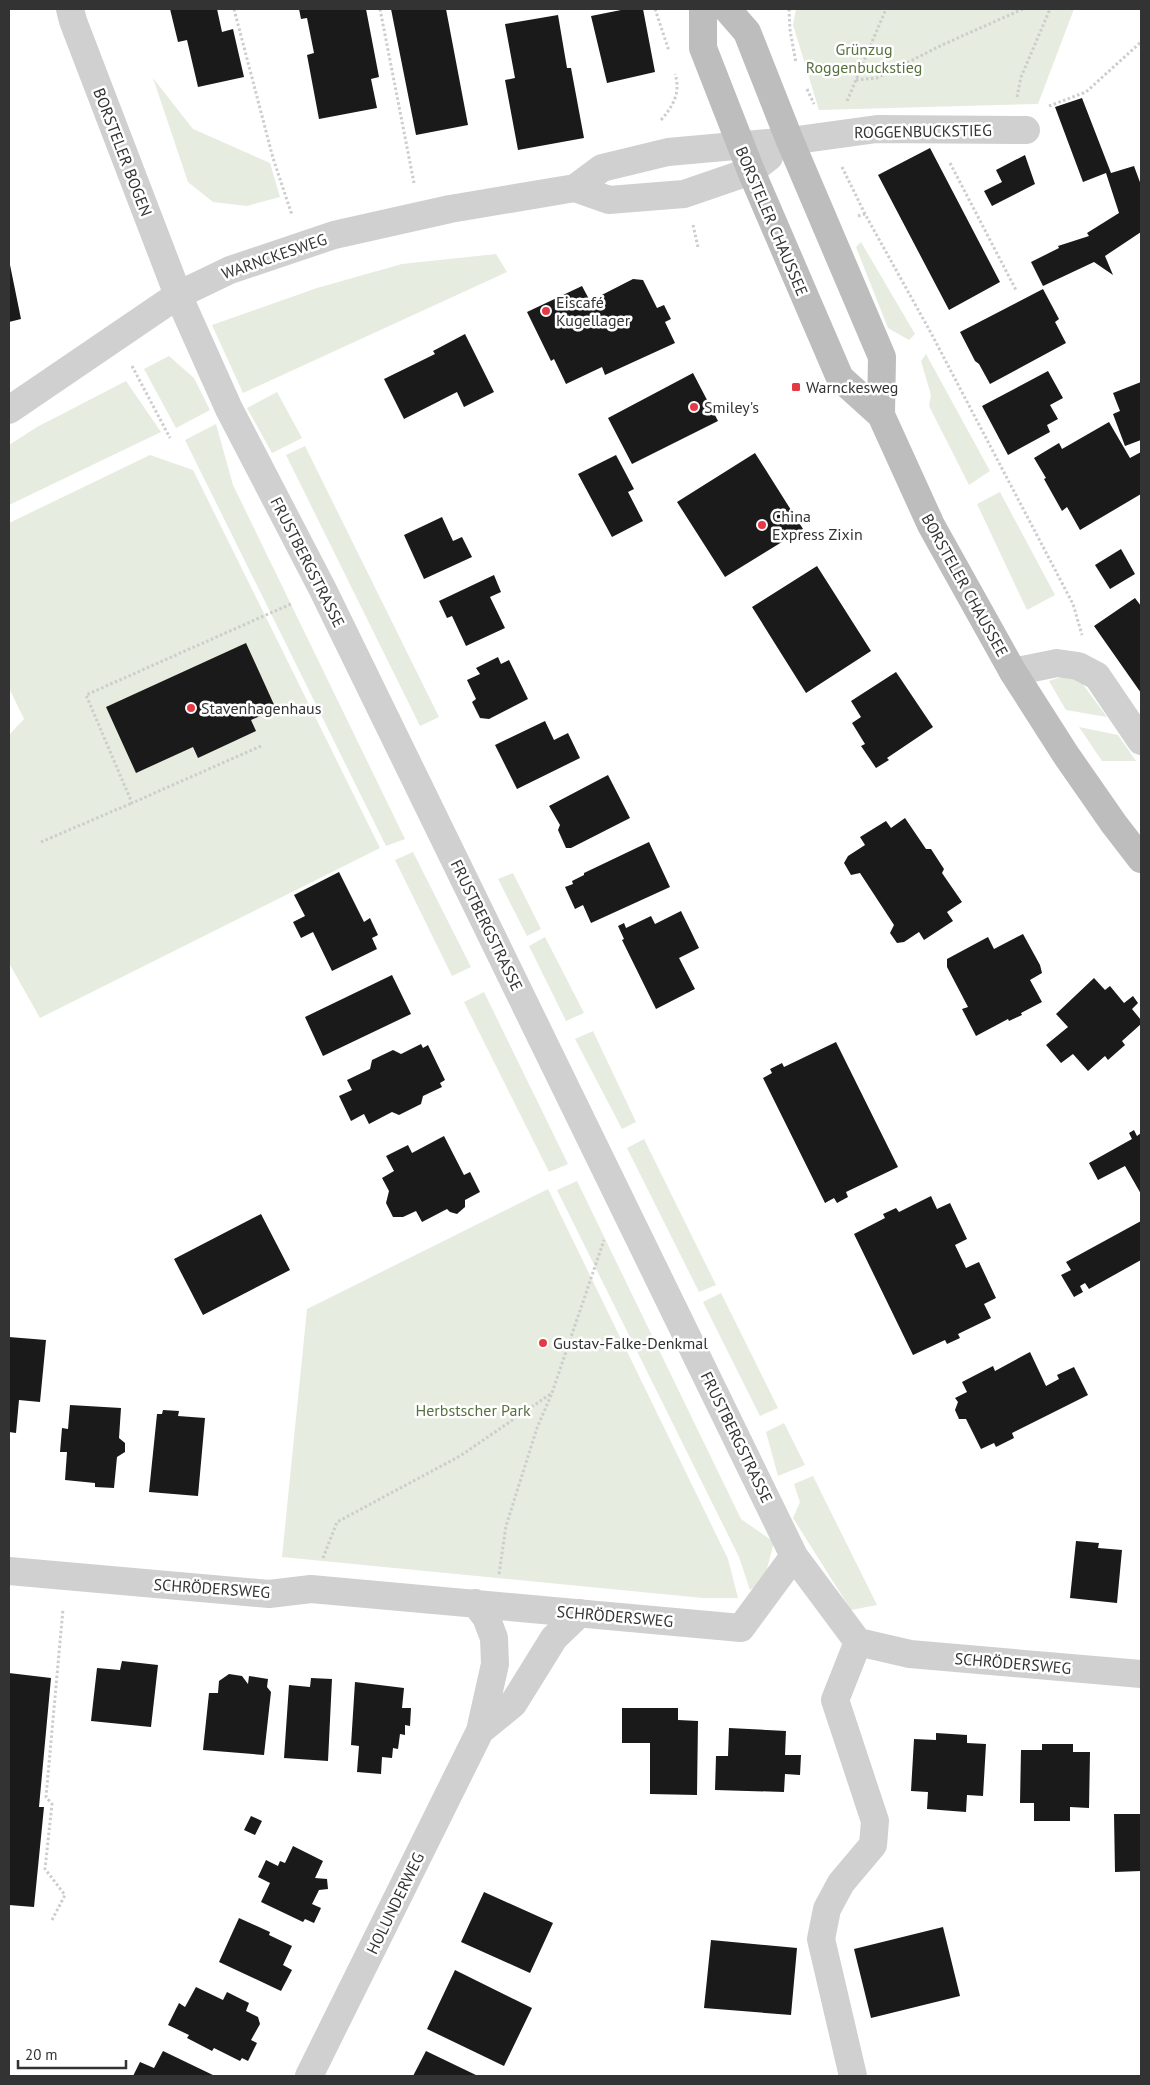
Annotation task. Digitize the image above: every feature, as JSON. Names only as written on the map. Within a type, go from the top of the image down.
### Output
[{"type":"main road","name":"BORSTELER CHAUSSEE","points":[[703,9],[703,48],[750,171],[840,378],[881,415],[931,525],[1013,672],[1066,754],[1114,824],[1141,859]]},
{"type":"main road","name":"BORSTELER CHAUSSEE","points":[[726,9],[747,32],[790,141],[882,357],[881,415]]},
{"type":"street","name":"BORSTELER BOGEN","points":[[70,9],[178,295]]},
{"type":"street","name":"ROGGENBUCKSTIEG","points":[[790,141],[877,129],[1018,130]]},
{"type":"street","name":"WARNCKESWEG","points":[[575,188],[609,200],[684,194],[750,171],[790,141]]},
{"type":"street","name":"WARNCKESWEG","points":[[9,410],[178,295],[230,270],[302,245],[334,235],[420,215],[575,188],[602,168],[668,152],[790,141]]},
{"type":"street","name":"FRUSTBERGSTRASSE","points":[[178,295],[229,409],[323,590],[794,1556]]},
{"type":"street","name":"BORSTELER CHAUSSEE","points":[[1013,672],[1057,663],[1078,666],[1096,676],[1141,740]]},
{"type":"street","name":"SCHRÖDERSWEG","points":[[9,1571],[270,1594],[311,1589],[740,1628],[794,1556]]},
{"type":"street","points":[[794,1556],[858,1642],[835,1700],[875,1821],[873,1845],[841,1882],[827,1909],[821,1939],[853,2076]]},
{"type":"street","name":"HOLUNDERWEG","points":[[309,2076],[480,1730],[495,1664],[494,1638],[486,1617],[485,1604]]},
{"type":"street","name":"HOLUNDERWEG","points":[[480,1730],[512,1704],[554,1638],[580,1613]]},
{"type":"street","name":"SCHRÖDERSWEG","points":[[858,1642],[910,1654],[1141,1674]]},
{"type":"path","points":[[234,9],[273,158],[302,245]]},
{"type":"path","points":[[380,9],[420,215]]},
{"type":"path","points":[[656,9],[671,60]]},
{"type":"path","points":[[841,133],[842,113],[886,9]]},
{"type":"path","points":[[856,80],[877,78],[1023,9]]},
{"type":"path","points":[[1018,130],[1021,77],[1050,9]]},
{"type":"path","points":[[1018,130],[1054,103],[1086,92],[1141,42]]},
{"type":"path","points":[[661,127],[660,121],[675,101],[677,81],[674,69]]},
{"type":"path","points":[[933,129],[1016,290]]},
{"type":"path","points":[[850,220],[864,214],[931,333],[1073,604],[1096,676]]},
{"type":"path","points":[[693,222],[698,247]]},
{"type":"path","points":[[116,337],[170,438]]},
{"type":"path","points":[[132,803],[86,695],[323,590]]},
{"type":"path","points":[[41,842],[260,746]]},
{"type":"path","points":[[485,1604],[506,1526],[537,1428],[552,1393],[619,1196]]},
{"type":"path","points":[[311,1589],[337,1522],[460,1456],[552,1393]]},
{"type":"path","points":[[52,1920],[65,1895],[45,1869],[52,1804],[46,1797],[66,1576]]},
{"type":"green space","name":"Grünzug Roggenbuckstieg","points":[[796,9],[1074,9],[1038,104],[819,110],[793,25]]},
{"type":"green space","points":[[153,78],[193,129],[270,163],[280,197],[247,206],[213,202],[188,182]]},
{"type":"green space","points":[[861,242],[915,334],[909,340],[888,328],[856,247]]},
{"type":"green space","points":[[496,254],[507,272],[243,393],[212,325],[317,288],[402,264]]},
{"type":"green space","points":[[926,354],[990,471],[969,485],[929,406],[931,395],[921,361]]},
{"type":"green space","points":[[169,356],[194,378],[210,410],[176,428],[144,369]]},
{"type":"green space","points":[[126,381],[161,432],[9,505],[9,445],[37,427]]},
{"type":"green space","points":[[277,392],[302,438],[272,453],[247,408]]},
{"type":"green space","points":[[216,424],[233,485],[405,839],[386,846],[185,440]]},
{"type":"green space","points":[[305,446],[439,717],[420,726],[286,455]]},
{"type":"green space","points":[[150,455],[193,470],[380,848],[40,1018],[9,963],[9,735],[24,719],[9,688],[9,523]]},
{"type":"green space","points":[[1000,492],[1055,595],[1027,610],[977,504]]},
{"type":"green space","points":[[1064,676],[1079,679],[1107,717],[1066,710],[1049,681]]},
{"type":"green space","points":[[1079,727],[1118,735],[1136,761],[1102,761]]},
{"type":"green space","points":[[413,852],[471,967],[452,976],[395,860]]},
{"type":"green space","points":[[513,873],[541,929],[527,936],[498,879]]},
{"type":"green space","points":[[545,937],[584,1013],[566,1021],[529,946]]},
{"type":"green space","points":[[484,992],[568,1164],[549,1172],[464,1002]]},
{"type":"green space","points":[[593,1031],[636,1122],[622,1129],[575,1039]]},
{"type":"green space","points":[[644,1139],[716,1285],[699,1292],[627,1148]]},
{"type":"green space","points":[[577,1181],[741,1519],[774,1542],[764,1580],[750,1590],[739,1557],[557,1190]]},
{"type":"green space","name":"Herbstscher Park","points":[[548,1189],[728,1559],[738,1598],[703,1598],[282,1557],[307,1309]]},
{"type":"green space","points":[[721,1293],[778,1408],[760,1416],[703,1302]]},
{"type":"green space","points":[[784,1423],[805,1465],[778,1476],[766,1432]]},
{"type":"green space","points":[[813,1476],[877,1605],[851,1610],[793,1518],[800,1502],[794,1484]]},
{"type":"building","points":[[170,9],[217,9],[222,32],[233,29],[244,77],[198,87],[187,40],[178,42]]},
{"type":"building","points":[[299,9],[366,9],[379,77],[371,79],[377,108],[319,119],[307,55],[314,53],[307,18],[301,19]]},
{"type":"building","points":[[391,9],[446,9],[468,125],[416,135]]},
{"type":"building","points":[[626,9],[643,9],[655,72],[607,83],[591,16]]},
{"type":"building","points":[[558,15],[567,68],[571,68],[584,138],[518,150],[505,80],[515,78],[505,24]]},
{"type":"building","points":[[1082,98],[1111,173],[1134,166],[1141,185],[1141,232],[1105,256],[1113,275],[1094,262],[1043,286],[1031,262],[1059,248],[1058,246],[1089,236],[1087,233],[1119,213],[1106,173],[1083,182],[1055,107]]},
{"type":"building","points":[[930,148],[1000,282],[949,310],[878,175]]},
{"type":"building","points":[[1025,155],[1035,184],[992,206],[984,191],[1002,182],[996,170]]},
{"type":"building","points":[[9,260],[21,319],[9,322]]},
{"type":"building","points":[[633,279],[643,280],[657,308],[664,305],[671,319],[665,322],[675,343],[605,375],[602,367],[566,384],[554,359],[551,361],[527,312],[582,286],[590,301]]},
{"type":"building","points":[[1043,289],[1059,319],[1055,322],[1066,343],[990,384],[960,332]]},
{"type":"building","points":[[465,334],[494,392],[464,407],[457,392],[404,419],[384,379],[435,354],[433,351]]},
{"type":"building","points":[[1048,371],[1063,398],[1050,405],[1058,419],[1047,425],[1050,432],[1008,455],[982,406]]},
{"type":"building","points":[[693,373],[718,421],[632,464],[608,418]]},
{"type":"building","points":[[1141,382],[1141,440],[1125,446],[1113,414],[1120,411],[1113,393]]},
{"type":"building","points":[[1109,422],[1130,458],[1141,452],[1141,494],[1080,530],[1067,507],[1062,511],[1034,458],[1059,443],[1062,449]]},
{"type":"building","points":[[755,453],[803,529],[725,577],[677,502]]},
{"type":"building","points":[[616,455],[634,489],[628,492],[643,521],[612,537],[578,474]]},
{"type":"building","points":[[442,517],[453,541],[462,537],[472,557],[424,579],[404,535]]},
{"type":"building","points":[[1121,549],[1135,574],[1110,589],[1095,565]]},
{"type":"building","points":[[817,566],[871,651],[806,693],[752,607]]},
{"type":"building","points":[[494,575],[501,592],[490,597],[505,628],[466,646],[452,616],[447,618],[439,601]]},
{"type":"building","points":[[1135,598],[1141,606],[1141,693],[1094,626]]},
{"type":"building","name":"Stavenhagenhaus","points":[[246,643],[276,709],[251,720],[256,731],[198,758],[193,747],[136,773],[106,707]]},
{"type":"building","points":[[498,657],[501,664],[509,660],[528,699],[489,719],[480,718],[472,702],[476,699],[467,680],[480,674],[476,668]]},
{"type":"building","points":[[896,672],[933,727],[887,758],[889,760],[876,768],[861,746],[865,744],[852,723],[861,717],[851,701]]},
{"type":"building","points":[[545,721],[554,740],[568,733],[580,758],[517,789],[495,745]]},
{"type":"building","points":[[608,775],[630,818],[571,848],[566,848],[558,830],[560,825],[549,806]]},
{"type":"building","points":[[905,818],[926,849],[931,849],[944,869],[942,873],[962,902],[947,912],[953,921],[924,940],[919,932],[904,942],[897,943],[890,933],[894,925],[860,873],[851,875],[844,863],[848,856],[865,845],[860,837],[886,821],[891,828]]},
{"type":"building","points":[[649,842],[670,887],[591,923],[583,905],[575,909],[565,887],[573,884],[572,881],[584,875],[584,873]]},
{"type":"building","points":[[339,872],[364,922],[370,918],[378,935],[372,938],[377,949],[332,971],[313,932],[301,938],[293,922],[305,916],[294,895]]},
{"type":"building","points":[[681,911],[699,948],[679,958],[695,989],[656,1009],[622,940],[624,939],[618,926],[624,923],[626,928],[651,916],[655,924]]},
{"type":"building","points":[[1023,934],[1040,965],[1042,973],[1030,980],[1042,1002],[1021,1013],[1022,1015],[1009,1021],[1008,1019],[976,1036],[962,1009],[968,1007],[947,967],[947,959],[988,937],[994,949]]},
{"type":"building","points":[[392,975],[411,1014],[323,1056],[305,1017]]},
{"type":"building","points":[[1094,978],[1105,990],[1110,986],[1124,1003],[1133,996],[1138,1003],[1132,1009],[1141,1020],[1141,1024],[1122,1041],[1125,1045],[1108,1060],[1105,1056],[1088,1071],[1073,1054],[1061,1063],[1046,1045],[1068,1027],[1056,1014]]},
{"type":"building","points":[[836,1042],[898,1167],[846,1192],[848,1197],[837,1203],[834,1198],[825,1203],[763,1078],[772,1073],[770,1069],[782,1063],[784,1067]]},
{"type":"building","points":[[421,1044],[423,1048],[428,1045],[445,1080],[440,1083],[442,1087],[423,1096],[421,1104],[399,1115],[392,1112],[369,1124],[364,1114],[351,1121],[339,1096],[352,1090],[347,1080],[370,1069],[372,1060],[393,1050],[401,1054]]},
{"type":"building","points":[[1134,1130],[1137,1136],[1141,1133],[1141,1194],[1125,1166],[1098,1180],[1089,1163],[1132,1139],[1129,1133]]},
{"type":"building","points":[[444,1136],[464,1175],[470,1172],[480,1192],[465,1200],[465,1207],[457,1214],[447,1209],[422,1222],[416,1211],[403,1217],[393,1217],[386,1203],[389,1191],[382,1178],[394,1171],[386,1156],[408,1145],[412,1153]]},
{"type":"building","points":[[931,1196],[937,1209],[950,1203],[967,1239],[955,1245],[966,1268],[979,1262],[996,1298],[984,1304],[991,1318],[958,1334],[960,1338],[947,1344],[945,1340],[913,1355],[854,1234],[885,1218],[883,1214],[896,1208],[899,1212]]},
{"type":"building","points":[[261,1214],[290,1270],[203,1315],[174,1259]]},
{"type":"building","points":[[1141,1221],[1141,1260],[1089,1289],[1085,1283],[1080,1286],[1083,1292],[1074,1297],[1061,1275],[1071,1270],[1066,1262]]},
{"type":"building","points":[[9,1337],[46,1340],[40,1402],[19,1400],[16,1433],[9,1432]]},
{"type":"building","points":[[1030,1352],[1046,1386],[1059,1379],[1057,1375],[1074,1367],[1088,1395],[1012,1433],[1014,1438],[996,1447],[994,1443],[981,1449],[966,1419],[959,1419],[955,1410],[958,1402],[955,1398],[967,1392],[962,1382],[993,1366],[995,1371]]},
{"type":"building","points":[[70,1405],[121,1408],[119,1438],[125,1443],[125,1452],[117,1457],[114,1488],[95,1487],[95,1483],[65,1480],[67,1452],[60,1452],[62,1428],[68,1429]]},
{"type":"building","points":[[163,1410],[179,1411],[178,1416],[205,1418],[198,1496],[149,1492],[157,1414],[162,1414]]},
{"type":"building","points":[[1076,1541],[1099,1543],[1098,1548],[1122,1550],[1117,1603],[1070,1598]]},
{"type":"building","points":[[122,1661],[158,1665],[151,1727],[91,1721],[97,1668],[120,1670]]},
{"type":"building","points":[[9,1673],[51,1678],[39,1807],[44,1807],[34,1907],[9,1905]]},
{"type":"building","points":[[229,1674],[242,1676],[248,1684],[249,1676],[268,1679],[267,1687],[271,1692],[264,1755],[203,1750],[209,1693],[218,1693],[219,1681]]},
{"type":"building","points":[[311,1678],[332,1679],[328,1761],[284,1758],[289,1685],[310,1687]]},
{"type":"building","points":[[355,1682],[404,1688],[402,1708],[411,1708],[410,1726],[405,1725],[405,1735],[400,1734],[398,1749],[393,1748],[392,1758],[382,1757],[381,1774],[357,1772],[359,1746],[351,1745]]},
{"type":"building","points":[[622,1708],[678,1708],[678,1720],[698,1721],[697,1795],[650,1794],[650,1743],[622,1743]]},
{"type":"building","points":[[729,1728],[786,1731],[785,1755],[801,1755],[800,1775],[785,1774],[784,1792],[715,1790],[716,1756],[728,1756]]},
{"type":"building","points":[[936,1733],[967,1735],[967,1743],[986,1744],[983,1796],[967,1795],[966,1812],[927,1809],[928,1792],[911,1791],[914,1739],[936,1740]]},
{"type":"building","points":[[1042,1744],[1073,1744],[1073,1752],[1090,1752],[1089,1808],[1070,1807],[1070,1821],[1034,1821],[1034,1803],[1020,1803],[1021,1750],[1042,1750]]},
{"type":"building","points":[[1114,1814],[1141,1814],[1141,1871],[1115,1872]]},
{"type":"building","points":[[251,1816],[262,1821],[255,1835],[244,1830]]},
{"type":"building","points":[[293,1846],[323,1861],[315,1878],[327,1879],[328,1889],[319,1890],[312,1904],[321,1908],[314,1923],[305,1919],[303,1922],[261,1902],[270,1883],[258,1877],[266,1860],[278,1866],[280,1861],[285,1863]]},
{"type":"building","points":[[484,1892],[553,1923],[530,1973],[461,1942]]},
{"type":"building","points":[[239,1918],[270,1932],[269,1935],[292,1946],[283,1965],[292,1970],[281,1991],[219,1962]]},
{"type":"building","points":[[943,1927],[960,1996],[871,2018],[854,1949]]},
{"type":"building","points":[[711,1940],[797,1948],[791,2015],[704,2008]]},
{"type":"building","points":[[455,1970],[532,2008],[504,2066],[427,2029]]},
{"type":"building","points":[[196,1987],[223,2000],[227,1992],[249,2003],[246,2011],[258,2017],[260,2024],[251,2040],[257,2043],[248,2061],[242,2058],[240,2061],[214,2048],[212,2051],[187,2038],[189,2035],[168,2025],[179,2003],[185,2007]]},
{"type":"building","points":[[163,2051],[215,2076],[133,2076],[140,2062],[154,2068]]},
{"type":"building","points":[[426,2051],[478,2076],[413,2076]]},
{"type":"place","name":"Eiscafé Kugellager","points":[[546,311]]},
{"type":"place","name":"Warnckesweg","points":[[796,387]]},
{"type":"place","name":"Smiley's","points":[[694,407]]},
{"type":"place","name":"China Express Zixin","points":[[762,525]]},
{"type":"place","name":"Stavenhagenhaus","points":[[191,708]]},
{"type":"place","name":"Gustav-Falke-Denkmal","points":[[543,1343]]}]
